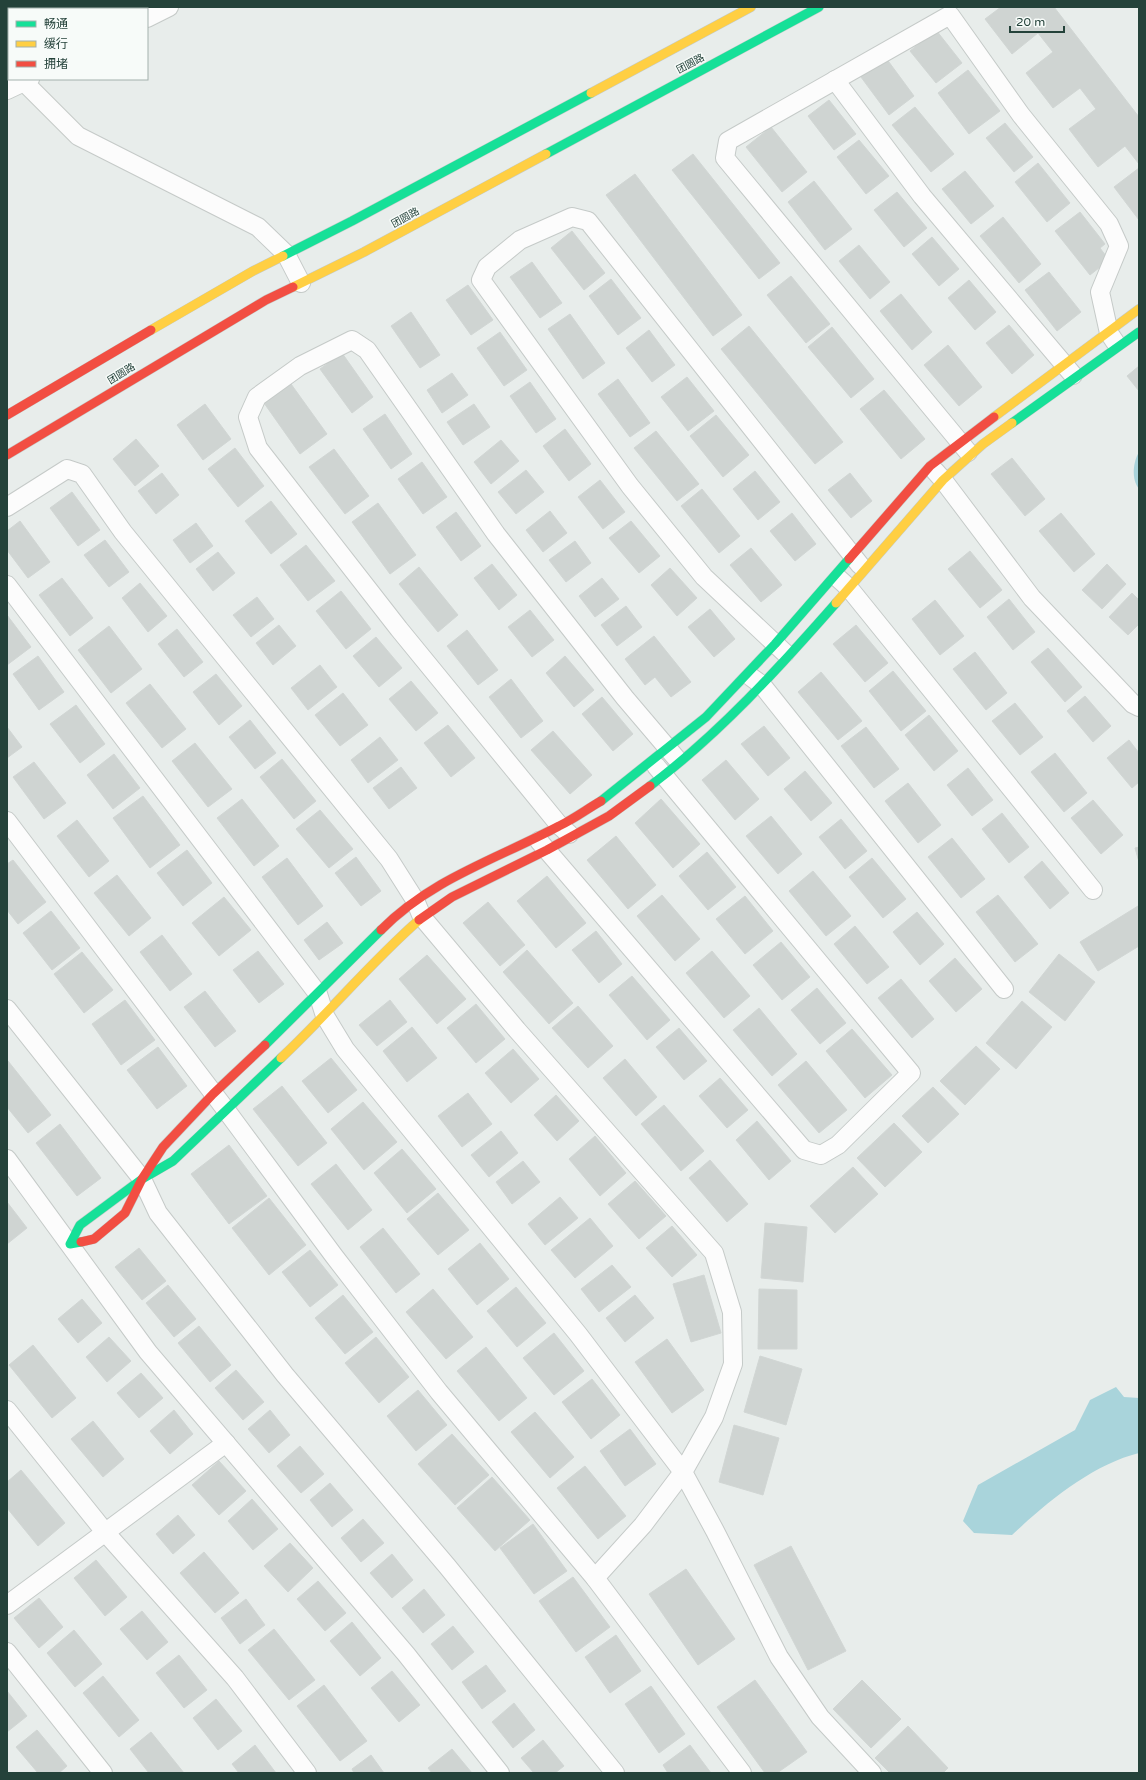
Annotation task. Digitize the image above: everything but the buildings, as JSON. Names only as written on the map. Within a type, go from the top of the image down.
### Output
[{"type":"street","points":[[148,18],[169,7]]},
{"type":"street","name":"团圆路","points":[[7,415],[62,381],[253,271],[352,221],[751,7]]},
{"type":"street","name":"团圆路","points":[[7,455],[266,300],[364,252],[819,7]]},
{"type":"street","points":[[965,449],[725,158],[728,141],[950,14],[1021,115],[1109,224],[1119,246],[1100,292],[1114,340]]},
{"type":"street","points":[[7,90],[27,80],[78,136],[258,227],[286,254],[301,283]]},
{"type":"street","points":[[835,80],[922,196],[1070,372]]},
{"type":"street","points":[[789,656],[704,577],[630,486],[481,280],[487,267],[520,240],[572,217],[588,221],[864,570]]},
{"type":"street","points":[[70,1244],[80,1224],[142,1179],[173,1161],[325,1016],[397,939],[422,917],[452,897],[542,843],[566,831],[609,816],[664,774],[673,755],[836,576],[930,466],[965,449],[1114,340],[1139,309]]},
{"type":"street","points":[[70,1244],[94,1239],[125,1213],[142,1179],[163,1147],[213,1094],[318,994],[388,923],[415,900],[473,867],[542,843],[566,831],[652,761],[673,755],[725,723],[789,656],[943,480],[965,449],[983,444],[1070,372],[1114,340],[1139,332]]},
{"type":"street","points":[[566,831],[398,629],[258,448],[248,417],[257,398],[300,366],[352,340],[367,350],[496,534],[625,698],[673,755]]},
{"type":"street","points":[[930,466],[943,480],[1032,598],[1133,704],[1139,707]]},
{"type":"street","points":[[7,507],[67,469],[82,474],[123,532],[389,859],[415,900],[422,917],[517,1030],[714,1253],[732,1312],[733,1364],[714,1417],[683,1472],[643,1525],[595,1578]]},
{"type":"street","points":[[836,576],[848,588],[1093,890]]},
{"type":"street","points":[[7,585],[318,994],[325,1016],[344,1049],[578,1334],[683,1472],[719,1538],[779,1657],[820,1717],[872,1773]]},
{"type":"street","points":[[747,674],[762,685],[1004,988]]},
{"type":"street","points":[[542,843],[804,1150],[821,1155],[838,1145],[911,1073],[652,761]]},
{"type":"street","points":[[7,821],[226,1110],[334,1256],[439,1392],[595,1578],[742,1773]]},
{"type":"street","points":[[7,1009],[142,1179],[158,1213],[286,1375],[447,1566],[615,1773]]},
{"type":"street","points":[[7,1159],[148,1352],[406,1654],[500,1773]]},
{"type":"street","points":[[7,1410],[105,1532],[235,1678],[307,1773]]},
{"type":"street","points":[[7,1605],[226,1443]]},
{"type":"street","points":[[7,1652],[103,1773]]},
{"type":"water","points":[[1139,452],[1139,489],[1136,485],[1134,476],[1134,465]]},
{"type":"water","points":[[1116,1387],[1124,1397],[1139,1398],[1139,1453],[1122,1458],[1088,1475],[1055,1498],[1012,1535],[974,1533],[963,1521],[978,1485],[1075,1430],[1090,1400]]},
{"type":"traffic: fast","points":[[546,154],[819,7]]},
{"type":"traffic: fast","points":[[283,256],[352,221],[591,93]]},
{"type":"traffic: fast","points":[[1012,423],[1139,332]]},
{"type":"traffic: fast","points":[[601,801],[706,717],[775,644],[849,559]]},
{"type":"traffic: fast","points":[[650,786],[676,766],[748,699],[836,603]]},
{"type":"traffic: fast","points":[[265,1045],[381,930]]},
{"type":"traffic: fast","points":[[81,1242],[70,1244],[80,1225],[142,1179],[173,1161],[281,1058]]},
{"type":"traffic: slow","points":[[591,93],[751,7]]},
{"type":"traffic: slow","points":[[293,287],[364,252],[546,154]]},
{"type":"traffic: slow","points":[[151,330],[253,271],[283,256]]},
{"type":"traffic: slow","points":[[994,417],[1139,309]]},
{"type":"traffic: slow","points":[[836,603],[943,480],[983,444],[1012,423]]},
{"type":"traffic: slow","points":[[281,1058],[384,953],[419,920]]},
{"type":"traffic: jam","points":[[7,455],[266,300],[293,287]]},
{"type":"traffic: jam","points":[[7,415],[151,330]]},
{"type":"traffic: jam","points":[[849,559],[930,466],[994,417]]},
{"type":"traffic: jam","points":[[419,920],[452,897],[547,850],[609,816],[650,786]]},
{"type":"traffic: jam","points":[[381,930],[400,912],[443,883],[565,823],[601,801]]},
{"type":"traffic: jam","points":[[81,1242],[94,1239],[125,1213],[142,1179],[163,1147],[213,1094],[265,1045]]}]
